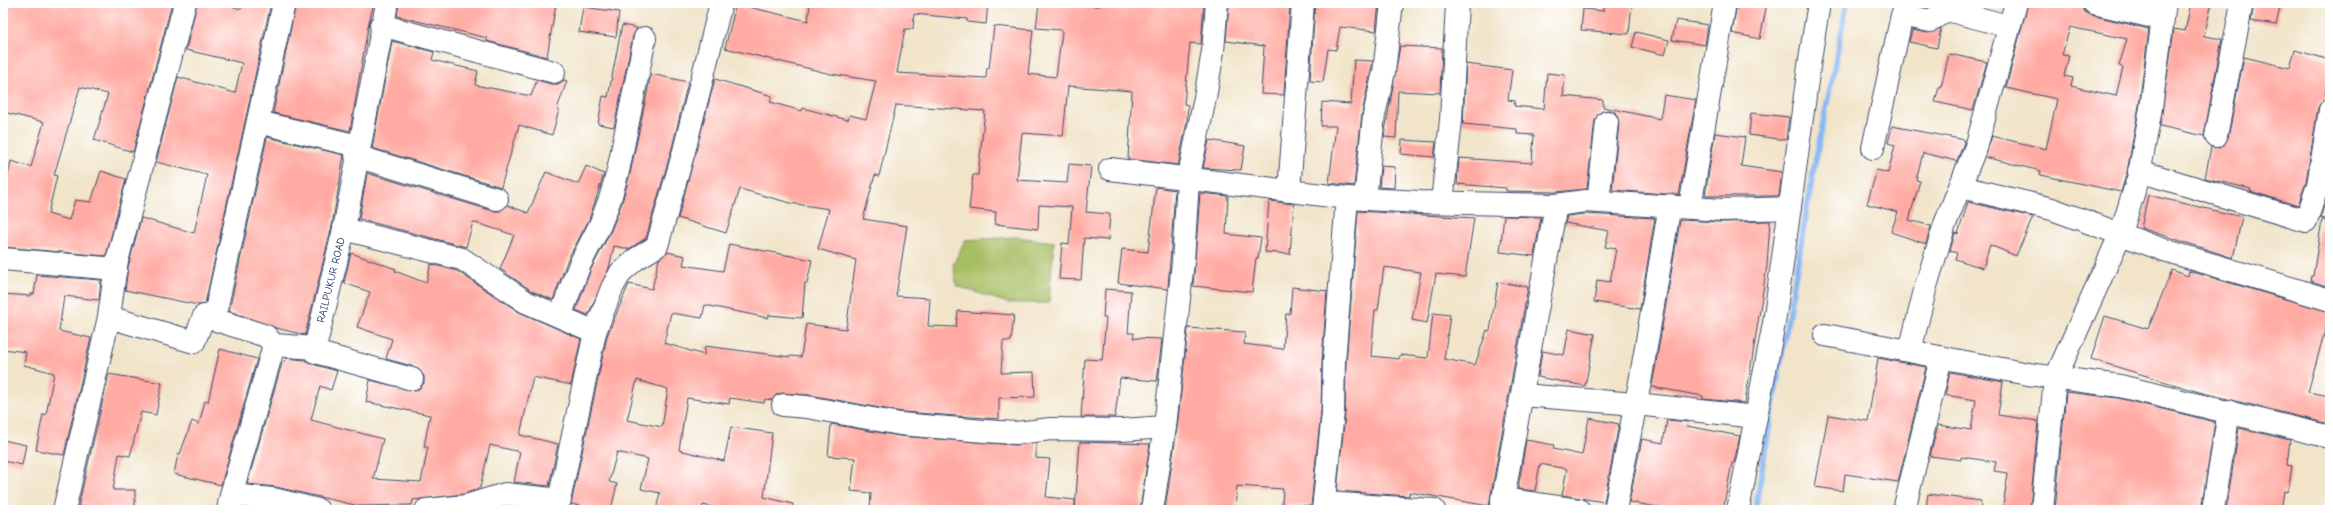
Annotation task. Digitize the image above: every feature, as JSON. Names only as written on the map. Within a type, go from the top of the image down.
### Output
[{"type":"street","points":[[64,510],[109,317],[116,270],[185,3]]},
{"type":"street","points":[[214,319],[284,3]]},
{"type":"street","name":"RAILPUKUR ROAD","points":[[314,348],[344,229],[357,151],[381,25],[387,3]]},
{"type":"street","points":[[426,510],[466,506],[505,494],[558,505],[595,332],[612,288],[621,272],[657,246],[684,151],[721,3]]},
{"type":"street","points":[[1152,510],[1165,427],[1183,262],[1188,180],[1206,90],[1217,3]]},
{"type":"street","points":[[1289,191],[1303,3]]},
{"type":"street","points":[[1392,3],[1381,86],[1356,198],[1334,362],[1333,412],[1324,506],[1434,510]]},
{"type":"street","points":[[1442,202],[1450,120],[1457,3]]},
{"type":"street","points":[[1615,510],[1636,404],[1725,3]]},
{"type":"street","points":[[1738,510],[1774,323],[1810,59],[1820,3]]},
{"type":"street","points":[[1910,352],[1926,286],[1945,224],[1977,144],[2008,26],[2016,3]]},
{"type":"street","points":[[2042,510],[2055,379],[2121,233],[2139,171],[2151,108],[2164,11],[2094,3]]},
{"type":"street","points":[[2216,136],[2242,3]]},
{"type":"street","points":[[1873,148],[1902,15],[1930,21],[1947,10],[2008,26]]},
{"type":"street","points":[[381,25],[554,72]]},
{"type":"street","points":[[560,316],[580,264],[600,225],[610,200],[618,171],[644,38]]},
{"type":"street","points":[[2139,171],[2306,221],[2318,185],[2330,110]]},
{"type":"street","points":[[258,122],[357,151],[496,199]]},
{"type":"street","points":[[1598,202],[1607,122]]},
{"type":"street","points":[[1110,169],[1188,180],[1356,198],[1556,205],[1585,201],[1680,206],[1722,210],[1790,208]]},
{"type":"street","points":[[1961,186],[2052,209],[2164,250],[2330,300]]},
{"type":"street","points":[[1556,205],[1502,505],[1579,510]]},
{"type":"street","points":[[344,229],[462,259],[526,302],[595,332]]},
{"type":"street","points":[[3,259],[116,270]]},
{"type":"street","points":[[109,317],[194,342],[204,316],[266,336],[274,345],[314,348],[315,352],[412,379]]},
{"type":"street","points":[[1825,335],[2055,379],[2120,386],[2330,436]]},
{"type":"street","points":[[274,345],[230,503],[273,499],[318,510]]},
{"type":"street","points":[[1904,510],[1941,358]]},
{"type":"street","points":[[1522,394],[1756,417]]},
{"type":"street","points":[[783,406],[807,407],[900,424],[1016,433],[1051,429],[1122,430],[1165,427]]},
{"type":"street","points":[[2213,510],[2230,411]]},
{"type":"green space","points":[[1016,237],[1054,242],[1049,303],[1008,303],[957,286],[953,265],[965,240]]},
{"type":"building","points":[[3,3],[172,3],[133,152],[94,140],[108,94],[80,87],[54,175],[57,176],[48,214],[69,220],[75,200],[91,202],[101,171],[126,179],[106,256],[3,247],[3,199],[11,161],[31,167],[44,122],[3,112]]},
{"type":"building","points":[[197,3],[218,3],[241,9],[242,3],[271,3],[205,304],[198,305],[125,290],[128,267],[141,218],[194,233],[207,175],[156,162],[178,77],[235,93],[242,63],[186,50]]},
{"type":"building","points":[[296,3],[374,3],[369,22],[350,131],[273,113]]},
{"type":"building","points":[[399,3],[556,3],[547,57],[487,41],[487,38],[397,16]]},
{"type":"building","points":[[810,3],[988,3],[986,24],[967,22],[967,19],[914,14],[913,29],[905,29],[897,73],[986,78],[987,68],[989,68],[994,26],[1033,30],[1028,74],[1056,77],[1062,32],[1061,30],[1036,28],[1039,3],[1100,6],[1100,3],[1204,3],[1201,44],[1190,43],[1184,104],[1188,105],[1187,122],[1178,165],[1128,159],[1132,91],[1068,86],[1063,136],[1022,133],[1017,180],[1067,183],[1069,164],[1091,166],[1086,212],[1110,214],[1108,240],[1084,238],[1081,280],[1059,279],[1062,243],[1069,244],[1072,207],[1039,205],[1038,229],[995,224],[996,212],[969,209],[973,175],[978,175],[985,111],[896,105],[879,176],[875,175],[863,219],[907,226],[896,296],[930,298],[928,326],[956,327],[958,311],[1014,315],[1011,341],[1003,341],[1001,373],[1034,372],[1035,397],[999,398],[999,419],[902,412],[809,395],[784,393],[777,394],[772,400],[765,399],[764,403],[730,398],[729,404],[687,398],[679,450],[724,461],[731,427],[772,433],[764,497],[793,504],[792,510],[725,510],[703,505],[701,510],[656,510],[660,493],[641,489],[648,459],[617,452],[609,482],[617,484],[611,510],[597,510],[571,504],[607,336],[629,284],[652,289],[659,259],[667,252],[685,256],[683,265],[723,271],[729,244],[812,260],[807,283],[805,283],[802,318],[769,315],[768,318],[705,305],[702,318],[671,313],[664,343],[704,355],[705,346],[790,357],[801,357],[806,324],[846,329],[856,260],[818,249],[829,209],[790,203],[740,189],[726,233],[678,218],[715,79],[772,96],[770,102],[802,111],[803,108],[848,120],[850,115],[866,119],[876,81],[831,74],[725,48],[736,4],[808,21]],"holes":[[[637,380],[668,389],[662,427],[627,420]]]},
{"type":"building","points":[[1229,3],[1290,3],[1284,95],[1261,94],[1264,46],[1226,41]]},
{"type":"building","points":[[1315,3],[1379,3],[1376,31],[1340,27],[1336,50],[1328,49],[1323,82],[1310,81]]},
{"type":"building","points":[[1604,3],[1632,3],[1629,34],[1581,30],[1583,9],[1603,11]]},
{"type":"building","points":[[1737,3],[1767,3],[1760,39],[1732,33]]},
{"type":"building","points":[[2028,3],[2067,3],[2082,6],[2085,12],[2091,15],[2149,29],[2139,106],[2127,172],[2121,192],[2040,175],[2041,171],[1985,157],[1992,136],[2046,149],[2057,99],[2006,88]],"holes":[[[2070,27],[2127,39],[2119,66],[2123,67],[2116,96],[2071,86],[2073,78],[2064,76],[2069,56],[2062,55]]]},
{"type":"building","points":[[2191,3],[2212,3],[2204,36],[2222,39],[2204,136],[2160,126],[2174,29],[2185,31]]},
{"type":"building","points":[[2254,3],[2281,3],[2276,25],[2251,21]]},
{"type":"building","points":[[583,7],[619,12],[616,37],[579,32]]},
{"type":"building","points":[[1676,20],[1708,25],[1705,45],[1672,40]]},
{"type":"building","points":[[622,25],[637,28],[633,36],[614,127],[598,124],[603,96],[608,97]]},
{"type":"building","points":[[1941,28],[1937,48],[1909,42],[1912,30],[1928,33]]},
{"type":"building","points":[[1636,32],[1669,40],[1665,55],[1632,47]]},
{"type":"building","points":[[392,41],[434,52],[432,60],[478,71],[475,85],[531,96],[537,80],[551,84],[558,84],[564,80],[567,81],[557,109],[559,110],[552,135],[519,125],[501,187],[372,148]]},
{"type":"building","points":[[1400,46],[1442,48],[1440,93],[1398,91],[1396,138],[1384,137]]},
{"type":"building","points":[[2295,50],[2330,60],[2330,73],[2325,95],[2330,96],[2330,98],[2321,102],[2318,108],[2306,182],[2298,206],[2250,191],[2251,189],[2205,178],[2211,147],[2220,148],[2228,138],[2244,57],[2290,68]]},
{"type":"building","points":[[1949,54],[1987,62],[1973,110],[1935,102],[1939,87],[1941,87]]},
{"type":"building","points":[[1354,60],[1373,61],[1362,114],[1354,186],[1329,183],[1336,126],[1321,126],[1322,102],[1351,104]]},
{"type":"building","points":[[1466,64],[1512,70],[1508,100],[1515,101],[1514,106],[1544,109],[1547,73],[1565,75],[1563,96],[1603,100],[1603,107],[1660,119],[1664,95],[1696,100],[1679,195],[1612,190],[1619,123],[1615,112],[1608,110],[1602,111],[1595,120],[1587,189],[1555,192],[1506,191],[1506,188],[1457,184],[1459,158],[1532,163],[1534,135],[1517,134],[1517,129],[1463,124]]},
{"type":"building","points":[[651,74],[688,82],[672,148],[646,238],[629,249],[614,246],[609,268],[588,315],[576,310],[591,269],[611,231],[622,202],[630,174]]},
{"type":"building","points":[[1751,113],[1789,117],[1786,140],[1749,135]]},
{"type":"building","points":[[1892,126],[1965,140],[1957,161],[1923,153],[1916,180],[1920,181],[1909,220],[1931,226],[1926,244],[1891,232],[1898,212],[1867,204],[1877,170],[1888,173],[1895,145],[1888,143]]},
{"type":"building","points":[[1715,133],[1745,137],[1741,166],[1782,172],[1779,196],[1705,196]]},
{"type":"building","points":[[267,137],[344,155],[332,226],[305,335],[276,328],[229,311]]},
{"type":"building","points":[[1209,140],[1245,146],[1241,170],[1203,168]]},
{"type":"building","points":[[1402,140],[1436,142],[1434,157],[1401,154]]},
{"type":"building","points":[[586,166],[604,174],[589,220],[568,259],[553,300],[532,291],[500,269],[514,235],[473,222],[466,247],[359,219],[367,173],[493,211],[500,211],[507,205],[528,213],[546,172],[578,184]]},
{"type":"building","points":[[1381,166],[1395,167],[1394,188],[1379,187]]},
{"type":"building","points":[[1156,187],[1175,190],[1168,289],[1118,283],[1122,249],[1148,252]]},
{"type":"building","points":[[2330,188],[2330,220],[2320,218]]},
{"type":"building","points":[[1200,193],[1228,196],[1226,234],[1261,238],[1258,258],[1256,258],[1252,292],[1193,286]]},
{"type":"building","points":[[2148,195],[2242,217],[2233,258],[2141,228]]},
{"type":"building","points":[[1269,201],[1294,204],[1290,254],[1265,252]]},
{"type":"building","points":[[1968,202],[2033,217],[2016,256],[1990,245],[1983,268],[1955,259],[1957,253],[1950,251],[1955,233],[1958,234]]},
{"type":"building","points":[[1358,211],[1474,218],[1465,277],[1436,274],[1427,323],[1412,320],[1421,272],[1384,267],[1378,310],[1375,310],[1371,356],[1399,359],[1400,355],[1428,358],[1433,313],[1450,315],[1444,359],[1475,365],[1487,330],[1490,331],[1498,282],[1528,287],[1489,506],[1409,492],[1409,496],[1337,491],[1345,413],[1346,363]]},
{"type":"building","points":[[1585,214],[1655,218],[1640,309],[1594,302],[1597,280],[1610,282],[1616,249],[1605,247],[1609,231],[1565,223],[1567,216]]},
{"type":"building","points":[[1504,216],[1541,217],[1534,256],[1500,252]]},
{"type":"building","points":[[1680,220],[1721,222],[1770,221],[1767,266],[1745,403],[1703,399],[1703,396],[1652,387]]},
{"type":"building","points":[[2322,220],[2330,221],[2330,287],[2310,281],[2311,276],[2313,276]]},
{"type":"building","points":[[351,253],[396,269],[395,271],[426,283],[431,264],[457,271],[519,312],[581,339],[571,385],[533,377],[520,435],[558,444],[549,486],[514,482],[520,452],[490,445],[480,488],[464,494],[413,500],[412,505],[359,506],[276,487],[247,484],[282,363],[287,358],[305,360],[312,364],[337,371],[331,390],[320,386],[311,420],[383,439],[373,479],[421,482],[428,447],[424,447],[430,415],[366,402],[370,380],[415,391],[424,383],[424,376],[416,367],[386,359],[392,339],[357,327],[370,292],[344,283]]},
{"type":"building","points":[[2172,270],[2188,276],[2189,271],[2330,312],[2308,392],[2330,396],[2329,424],[2199,392],[2091,359],[2105,316],[2148,329]]},
{"type":"building","points":[[37,275],[101,280],[99,300],[64,296],[59,331],[91,338],[64,455],[36,450],[43,414],[46,415],[54,373],[24,365],[26,352],[3,349],[3,294],[31,296],[31,294],[34,294]]},
{"type":"building","points":[[1292,287],[1327,291],[1322,362],[1321,411],[1311,506],[1282,504],[1283,489],[1237,486],[1235,510],[1165,510],[1177,428],[1188,328],[1245,332],[1244,344],[1283,349],[1286,314],[1290,314]]},
{"type":"building","points":[[1105,289],[1131,291],[1128,333],[1134,333],[1133,338],[1162,339],[1157,381],[1120,378],[1115,417],[1081,417],[1085,359],[1102,360],[1106,318],[1103,318]]},
{"type":"building","points":[[1569,329],[1595,334],[1585,386],[1538,377],[1542,351],[1564,355]]},
{"type":"building","points":[[220,349],[257,359],[221,485],[174,474],[178,454],[180,454],[192,421],[199,424],[205,401],[208,402]]},
{"type":"building","points":[[1878,358],[1926,367],[1898,482],[1845,474],[1843,491],[1815,487],[1828,415],[1868,421]]},
{"type":"building","points":[[1950,372],[2003,382],[1998,415],[2038,421],[2030,510],[2003,506],[2008,473],[1994,471],[1996,462],[1961,457],[1961,460],[1930,456],[1938,425],[1971,430],[1976,400],[1945,395]]},
{"type":"building","points":[[109,374],[162,383],[156,415],[141,412],[130,456],[119,454],[113,490],[135,490],[135,508],[78,507]]},
{"type":"building","points":[[2066,392],[2118,398],[2215,422],[2201,510],[2055,510]]},
{"type":"building","points":[[1589,418],[1619,424],[1604,502],[1562,495],[1567,469],[1540,464],[1535,491],[1518,489],[1526,440],[1554,445],[1553,449],[1582,455]]},
{"type":"building","points":[[1667,420],[1688,422],[1687,426],[1740,436],[1734,463],[1732,463],[1723,510],[1674,510],[1629,502],[1642,439],[1663,443]]},
{"type":"building","points":[[831,424],[899,436],[1015,445],[1036,443],[1036,458],[1050,459],[1046,497],[1075,500],[1075,510],[870,510],[871,493],[851,491],[855,458],[828,456]]},
{"type":"building","points":[[2239,428],[2290,440],[2287,465],[2292,466],[2288,492],[2284,491],[2281,510],[2226,510]]},
{"type":"building","points":[[3,440],[26,445],[22,465],[3,461]]},
{"type":"building","points":[[1080,442],[1150,444],[1140,510],[1075,510]]},
{"type":"building","points":[[1928,494],[1981,501],[1980,510],[1945,510],[1926,507]]},
{"type":"building","points":[[509,507],[536,510],[509,510]]},
{"type":"waterway","points":[[1755,510],[1814,168],[1847,3]]}]
